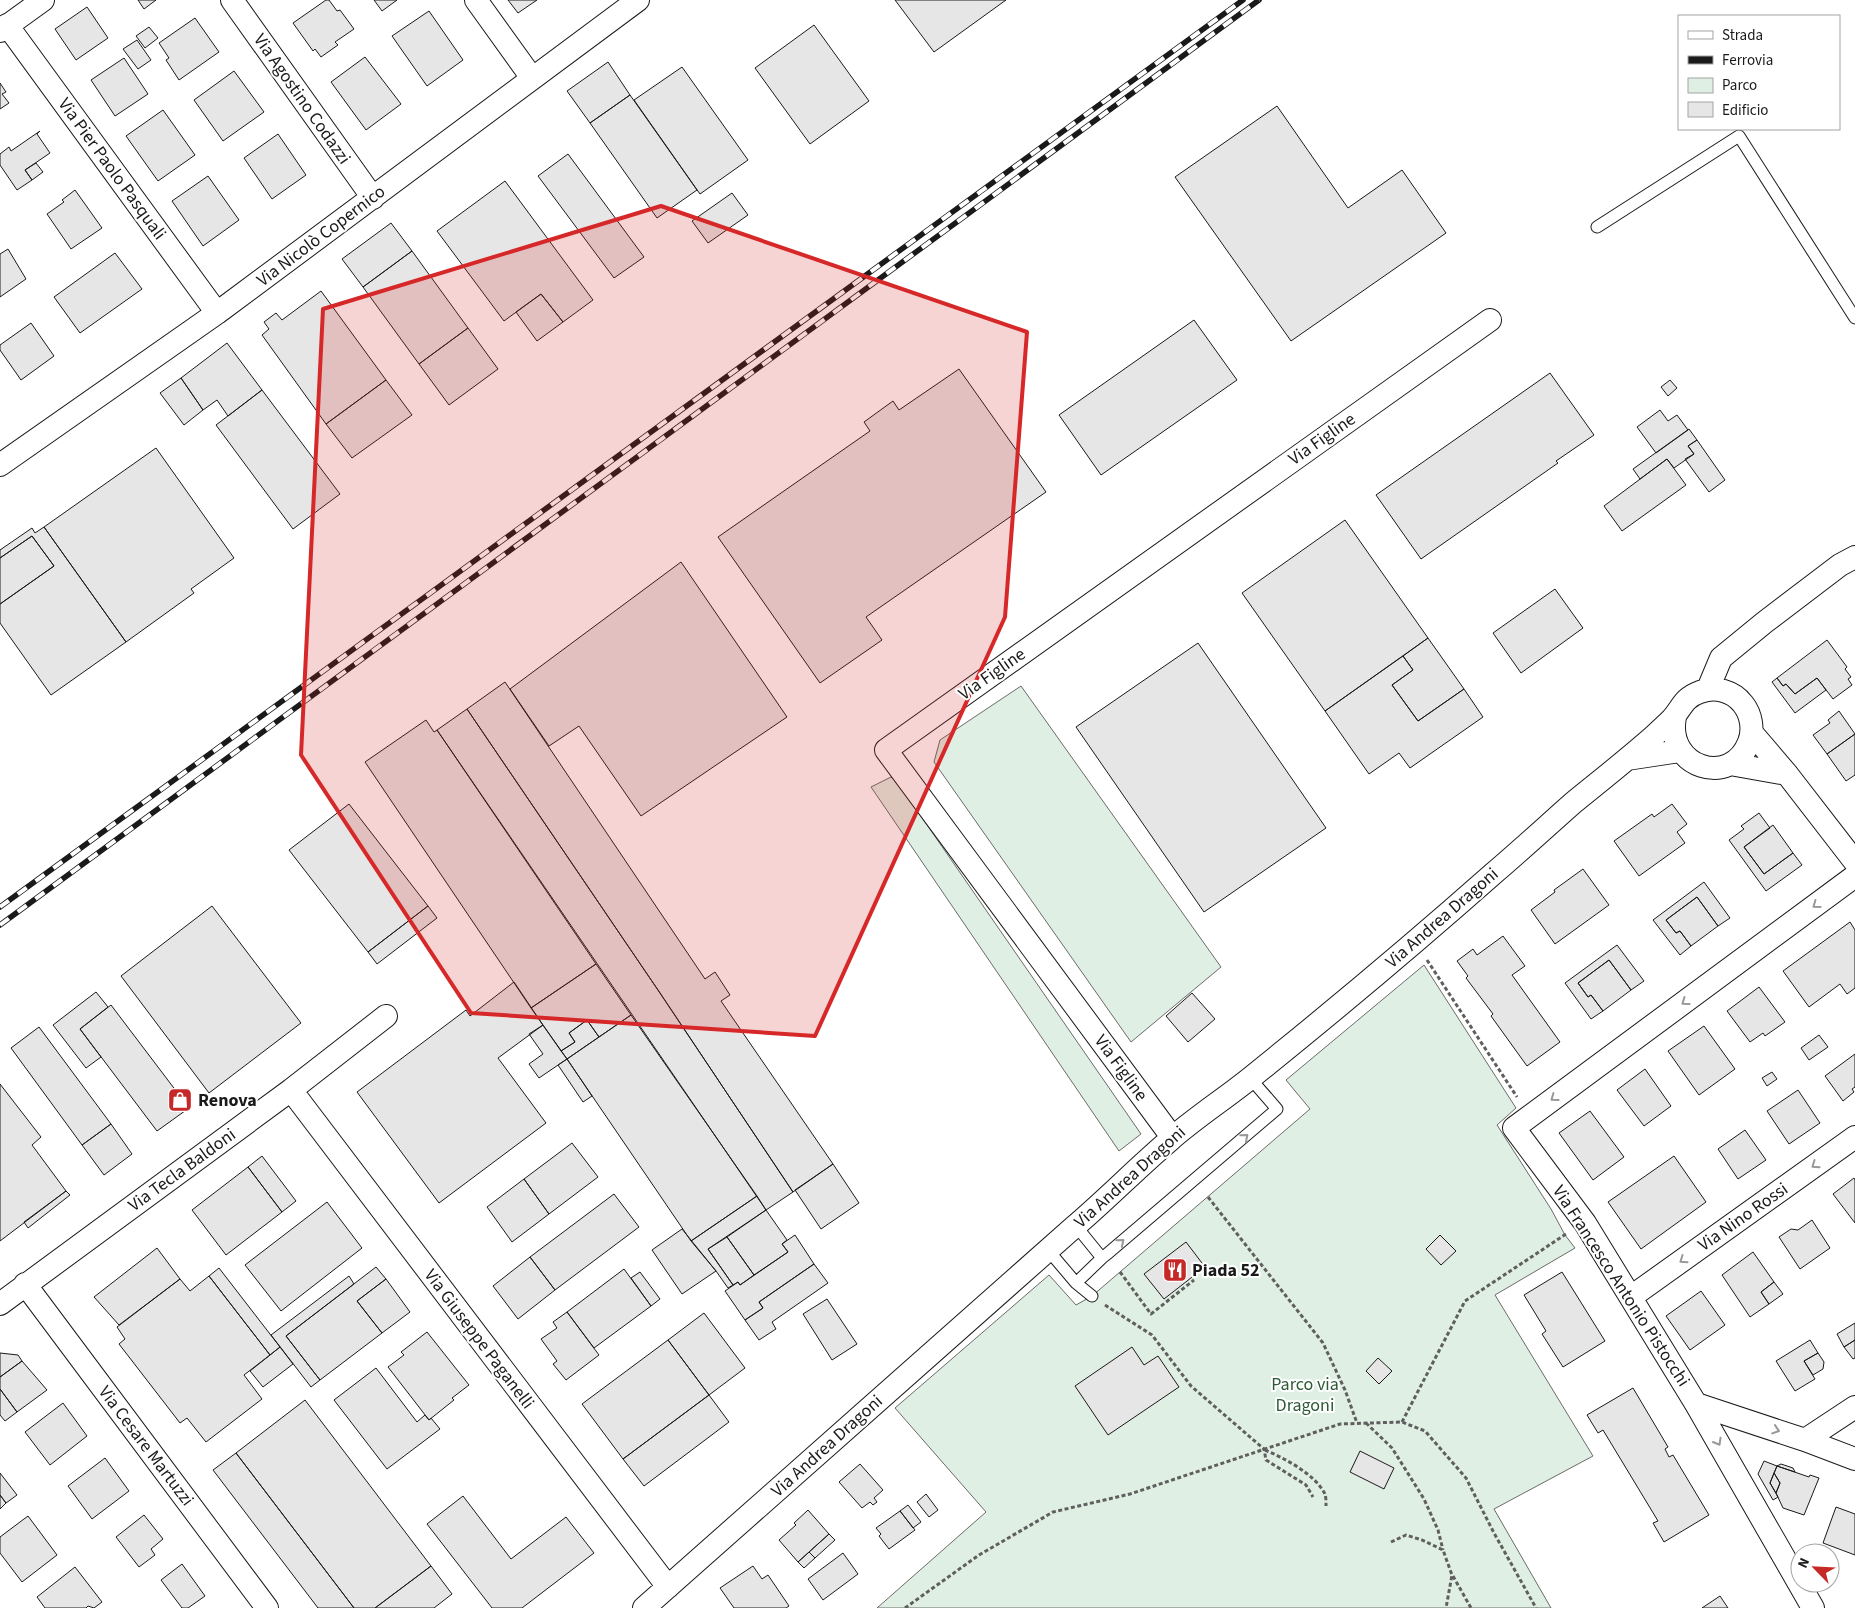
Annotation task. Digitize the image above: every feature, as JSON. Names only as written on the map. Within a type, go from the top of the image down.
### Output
[{"type":"street","points":[[3,28],[43,0]]},
{"type":"street","name":"Via Agostino Codazzi","points":[[232,0],[373,198]]},
{"type":"street","points":[[476,0],[532,78]]},
{"type":"street","name":"Via Nicolò Copernico","points":[[0,465],[217,313],[373,198],[630,2]]},
{"type":"street","name":"Via Pier Paolo Pasquali","points":[[3,28],[217,313]]},
{"type":"street","name":"Via Figline","points":[[1172,1137],[886,750],[1490,320]]},
{"type":"street","points":[[1708,689],[1722,658],[1840,565],[1855,557]]},
{"type":"street","points":[[1787,774],[1730,764],[1708,768],[1697,765],[1680,751],[1674,734],[1675,716],[1680,706],[1697,692],[1708,689],[1721,690],[1738,698],[1745,705],[1749,714],[1752,733],[1787,774],[1855,862]]},
{"type":"street","name":"Via Andrea Dragoni","points":[[644,1608],[1076,1226],[1172,1137],[1250,1078],[1414,944],[1675,716]]},
{"type":"street","points":[[1730,764],[1744,751],[1752,733]]},
{"type":"street","points":[[1627,759],[1680,751]]},
{"type":"street","name":"Via Francesco Antonio Pistocchi","points":[[1812,1608],[1696,1404],[1631,1297],[1585,1223],[1514,1128],[1855,876]]},
{"type":"street","name":"Via Tecla Baldoni","points":[[0,1304],[291,1090],[386,1016]]},
{"type":"street","name":"Via Giuseppe Paganelli","points":[[291,1090],[668,1587]]},
{"type":"street","name":"Via Nino Rossi","points":[[1631,1297],[1855,1137]]},
{"type":"street","name":"Via Cesare Martuzzi","points":[[25,1284],[267,1608]]},
{"type":"street","points":[[1696,1404],[1805,1440],[1855,1459]]},
{"type":"street","points":[[1805,1440],[1855,1407]]},
{"type":"lane","points":[[1597,227],[1739,136],[1855,318]]},
{"type":"lane","points":[[1076,1283],[1102,1258],[1277,1110],[1250,1078]]},
{"type":"lane","points":[[1076,1226],[1102,1258]]},
{"type":"lane","points":[[1048,1250],[1076,1283],[1092,1296]]},
{"type":"path","points":[[1414,944],[1431,966],[1530,1116]]},
{"type":"path","points":[[1208,1196],[1323,1343],[1357,1423]]},
{"type":"path","points":[[1402,1422],[1465,1300],[1585,1223]]},
{"type":"path","points":[[1120,1272],[1151,1314],[1194,1280]]},
{"type":"path","points":[[1092,1296],[1152,1335],[1191,1386],[1264,1449],[1298,1467],[1311,1478],[1325,1495],[1326,1506]]},
{"type":"path","points":[[905,1608],[979,1555],[1053,1512],[1130,1494],[1340,1424],[1402,1422],[1425,1431],[1466,1478],[1536,1608]]},
{"type":"path","points":[[1366,1423],[1392,1448],[1424,1499],[1438,1530],[1452,1574],[1471,1608]]},
{"type":"path","points":[[1264,1449],[1266,1460],[1306,1484],[1313,1497]]},
{"type":"path","points":[[1392,1542],[1406,1535],[1443,1550]]},
{"type":"path","points":[[1446,1608],[1452,1574]]},
{"type":"highlighted area","points":[[661,206],[1027,332],[1005,617],[815,1036],[471,1013],[301,755],[323,309]]},
{"type":"green space","points":[[1021,686],[1221,967],[1131,1042],[934,762],[940,740]]},
{"type":"green space","points":[[891,777],[898,783],[1141,1134],[1119,1151],[871,787]]},
{"type":"green space","name":"Parco via Dragoni","points":[[1424,965],[1516,1108],[1497,1125],[1575,1248],[1495,1295],[1593,1456],[1494,1509],[1551,1608],[877,1608],[986,1512],[895,1408],[1049,1275],[1076,1305],[1092,1296],[1310,1109],[1286,1080]]},
{"type":"building","points":[[138,0],[156,0],[144,9]]},
{"type":"building","points":[[326,0],[329,0],[337,11],[340,10],[354,29],[335,42],[338,45],[321,57],[315,49],[313,51],[293,23]]},
{"type":"building","points":[[374,0],[397,0],[382,11]]},
{"type":"building","points":[[508,0],[537,0],[518,13]]},
{"type":"building","points":[[895,0],[1006,0],[934,52]]},
{"type":"building","points":[[87,7],[108,38],[76,60],[55,29]]},
{"type":"building","points":[[429,11],[463,60],[427,86],[392,36]]},
{"type":"building","points":[[195,18],[219,52],[179,80],[166,60],[169,58],[159,43]]},
{"type":"building","points":[[814,25],[869,101],[810,144],[755,68]]},
{"type":"building","points":[[149,27],[158,38],[145,48],[136,36]]},
{"type":"building","points":[[137,40],[151,60],[138,69],[123,49]]},
{"type":"building","points":[[365,57],[401,104],[366,130],[331,82]]},
{"type":"building","points":[[124,58],[148,94],[115,116],[91,80]]},
{"type":"building","points":[[608,62],[630,95],[590,123],[567,91]]},
{"type":"building","points":[[682,67],[748,160],[700,194],[634,100]]},
{"type":"building","points":[[234,71],[264,112],[223,141],[194,100]]},
{"type":"building","points":[[0,83],[6,92],[2,94],[9,103],[0,109]]},
{"type":"building","points":[[630,95],[697,190],[657,218],[590,123]]},
{"type":"building","points":[[1277,106],[1348,208],[1402,170],[1446,233],[1291,341],[1175,177]]},
{"type":"building","points":[[163,110],[195,155],[158,181],[126,136]]},
{"type":"building","points":[[40,131],[37,134],[50,153],[25,170],[32,180],[17,190],[0,165],[0,154],[9,147],[11,151]]},
{"type":"building","points":[[278,134],[306,175],[272,199],[244,158]]},
{"type":"building","points":[[568,154],[644,257],[614,278],[538,176]]},
{"type":"building","points":[[36,163],[43,172],[32,180],[25,170]]},
{"type":"building","points":[[208,176],[239,220],[203,246],[172,201]]},
{"type":"building","points":[[505,181],[593,300],[563,322],[541,294],[504,321],[437,231]]},
{"type":"building","points":[[75,190],[102,228],[71,249],[47,214],[64,202],[62,200]]},
{"type":"building","points":[[732,193],[748,215],[708,243],[692,221]]},
{"type":"building","points":[[391,223],[412,251],[363,287],[342,259]]},
{"type":"building","points":[[8,249],[26,279],[0,297],[0,254]]},
{"type":"building","points":[[412,251],[468,328],[419,364],[363,287]]},
{"type":"building","points":[[115,253],[142,289],[80,333],[54,297]]},
{"type":"building","points":[[321,291],[386,380],[326,424],[262,335],[269,329],[264,322],[276,313],[282,320]]},
{"type":"building","points":[[541,294],[563,322],[537,341],[516,312]]},
{"type":"building","points":[[1194,320],[1237,380],[1101,475],[1059,415]]},
{"type":"building","points":[[31,323],[54,356],[21,380],[0,350],[0,345]]},
{"type":"building","points":[[468,328],[498,369],[449,405],[419,364]]},
{"type":"building","points":[[227,343],[262,390],[228,416],[217,400],[203,410],[181,378]]},
{"type":"building","points":[[959,369],[1046,492],[866,617],[882,640],[820,683],[718,537],[870,431],[864,422],[893,401],[899,410]]},
{"type":"building","points":[[1550,373],[1594,435],[1556,461],[1558,463],[1421,559],[1376,495]]},
{"type":"building","points":[[181,378],[203,410],[184,425],[160,393]]},
{"type":"building","points":[[386,380],[412,415],[352,458],[326,424]]},
{"type":"building","points":[[1670,380],[1677,388],[1668,396],[1661,387]]},
{"type":"building","points":[[262,390],[340,494],[293,529],[216,425]]},
{"type":"building","points":[[1660,410],[1668,421],[1677,415],[1688,430],[1656,453],[1637,427]]},
{"type":"building","points":[[1689,429],[1697,440],[1688,446],[1694,454],[1674,468],[1667,459],[1640,479],[1633,469]]},
{"type":"building","points":[[1697,440],[1725,480],[1709,492],[1685,459],[1694,454],[1688,446]]},
{"type":"building","points":[[156,448],[234,558],[191,589],[194,593],[126,642],[44,527]]},
{"type":"building","points":[[1667,459],[1686,485],[1622,531],[1604,506]]},
{"type":"building","points":[[1345,520],[1428,638],[1325,711],[1242,593]]},
{"type":"building","points":[[44,527],[126,642],[51,695],[0,623],[0,604],[54,566],[32,536],[0,558],[0,550],[32,528],[35,533]]},
{"type":"building","points":[[32,536],[54,566],[0,604],[0,558]]},
{"type":"building","points":[[681,562],[787,717],[641,816],[579,726],[549,746],[510,689]]},
{"type":"building","points":[[1555,589],[1583,628],[1521,673],[1493,633]]},
{"type":"building","points":[[1428,638],[1464,689],[1418,721],[1392,685],[1413,670],[1403,656]]},
{"type":"building","points":[[1827,640],[1847,667],[1845,669],[1851,677],[1848,679],[1852,685],[1833,699],[1817,678],[1795,694],[1786,684],[1783,686],[1777,678]]},
{"type":"building","points":[[1198,643],[1326,828],[1204,912],[1076,727]]},
{"type":"building","points":[[1403,656],[1413,670],[1392,685],[1418,721],[1464,689],[1483,717],[1410,768],[1399,753],[1369,774],[1325,711]]},
{"type":"building","points":[[1777,678],[1783,686],[1786,684],[1795,694],[1817,678],[1826,690],[1795,713],[1772,682]]},
{"type":"building","points":[[505,682],[705,979],[715,972],[730,995],[721,1001],[833,1164],[793,1192],[467,709]]},
{"type":"building","points":[[467,709],[793,1192],[766,1210],[437,730]]},
{"type":"building","points":[[1839,711],[1855,734],[1827,754],[1813,735],[1830,723],[1828,720]]},
{"type":"building","points":[[426,720],[434,732],[437,730],[596,964],[531,1008],[365,762]]},
{"type":"building","points":[[1855,734],[1855,775],[1846,781],[1827,754]]},
{"type":"building","points":[[349,804],[428,906],[368,952],[289,850]]},
{"type":"building","points":[[1672,804],[1687,824],[1677,832],[1685,843],[1639,876],[1614,841],[1652,814],[1654,817]]},
{"type":"building","points":[[1759,813],[1770,828],[1744,847],[1764,874],[1793,853],[1802,865],[1766,891],[1729,840],[1744,829],[1741,826]]},
{"type":"building","points":[[1773,825],[1793,853],[1764,874],[1744,847]]},
{"type":"building","points":[[1583,869],[1609,905],[1555,944],[1531,910]]},
{"type":"building","points":[[1704,882],[1730,918],[1718,926],[1697,897],[1666,920],[1676,933],[1680,931],[1691,946],[1680,955],[1653,920]]},
{"type":"building","points":[[1697,897],[1718,926],[1691,946],[1680,931],[1676,933],[1666,920]]},
{"type":"building","points":[[212,906],[301,1023],[209,1093],[121,976]]},
{"type":"building","points":[[428,906],[437,918],[377,964],[368,952]]},
{"type":"building","points":[[1850,922],[1855,930],[1855,988],[1847,994],[1840,984],[1809,1007],[1783,971]]},
{"type":"building","points":[[1503,936],[1525,966],[1512,975],[1560,1042],[1527,1066],[1491,1016],[1493,1014],[1466,978],[1468,976],[1457,961],[1473,949],[1477,955]]},
{"type":"building","points":[[1617,945],[1644,981],[1631,990],[1609,960],[1578,983],[1588,997],[1591,995],[1603,1011],[1591,1019],[1565,983]]},
{"type":"building","points":[[1609,960],[1631,990],[1603,1011],[1591,995],[1588,997],[1578,983]]},
{"type":"building","points":[[596,964],[631,1015],[599,1037],[587,1020],[569,1033],[575,1042],[561,1051],[531,1008]]},
{"type":"building","points":[[514,982],[543,1025],[498,1058],[546,1123],[439,1203],[357,1092],[466,1010],[470,1016]]},
{"type":"building","points":[[1759,987],[1785,1022],[1765,1036],[1763,1033],[1750,1042],[1727,1011]]},
{"type":"building","points":[[96,992],[108,1007],[80,1029],[101,1057],[86,1068],[53,1025]]},
{"type":"building","points":[[1192,993],[1215,1019],[1188,1042],[1166,1016]]},
{"type":"building","points":[[111,1005],[189,1108],[157,1131],[80,1029]]},
{"type":"building","points":[[631,1015],[757,1196],[691,1241],[567,1059]]},
{"type":"building","points":[[587,1020],[599,1037],[567,1059],[561,1051],[575,1042],[569,1033]]},
{"type":"building","points":[[543,1025],[567,1059],[539,1078],[529,1064],[543,1054],[529,1034]]},
{"type":"building","points":[[1704,1026],[1735,1069],[1699,1095],[1668,1051]]},
{"type":"building","points":[[39,1027],[111,1124],[82,1145],[11,1048]]},
{"type":"building","points":[[1819,1035],[1828,1047],[1809,1060],[1801,1048]]},
{"type":"building","points":[[1855,1054],[1855,1087],[1852,1089],[1854,1092],[1843,1101],[1825,1076]]},
{"type":"building","points":[[567,1059],[592,1096],[583,1102],[558,1065]]},
{"type":"building","points":[[1645,1069],[1671,1106],[1644,1126],[1617,1090]]},
{"type":"building","points":[[1772,1072],[1777,1079],[1767,1086],[1762,1078]]},
{"type":"building","points":[[0,1084],[41,1137],[32,1145],[66,1191],[0,1241]]},
{"type":"building","points":[[1798,1090],[1820,1123],[1789,1144],[1767,1111]]},
{"type":"building","points":[[1590,1111],[1624,1157],[1593,1180],[1559,1133]]},
{"type":"building","points":[[111,1124],[132,1154],[104,1175],[82,1145]]},
{"type":"building","points":[[1745,1130],[1766,1160],[1738,1179],[1718,1149]]},
{"type":"building","points":[[572,1143],[598,1177],[549,1214],[524,1179]]},
{"type":"building","points":[[262,1156],[296,1201],[282,1212],[248,1167]]},
{"type":"building","points":[[1674,1156],[1706,1202],[1641,1249],[1608,1202]]},
{"type":"building","points":[[833,1164],[859,1203],[821,1229],[795,1190]]},
{"type":"building","points":[[248,1167],[282,1212],[226,1255],[192,1210]]},
{"type":"building","points":[[1854,1178],[1855,1180],[1855,1223],[1833,1194]]},
{"type":"building","points":[[524,1179],[549,1214],[512,1242],[487,1207]]},
{"type":"building","points":[[66,1191],[70,1195],[28,1228],[24,1222]]},
{"type":"building","points":[[614,1194],[639,1227],[555,1290],[530,1257]]},
{"type":"building","points":[[757,1196],[766,1210],[708,1249],[733,1285],[728,1288],[691,1241]]},
{"type":"building","points":[[327,1202],[362,1248],[281,1311],[245,1265]]},
{"type":"building","points":[[766,1210],[787,1240],[782,1244],[788,1252],[754,1275],[727,1237]]},
{"type":"building","points":[[1812,1220],[1830,1248],[1800,1269],[1779,1237],[1791,1229],[1798,1230]]},
{"type":"building","points":[[682,1229],[716,1271],[682,1294],[652,1250]]},
{"type":"building","points":[[795,1235],[814,1264],[759,1302],[763,1308],[745,1320],[725,1291],[738,1282],[740,1285],[788,1252],[782,1244]]},
{"type":"building","points":[[1440,1235],[1456,1251],[1441,1265],[1426,1249]]},
{"type":"building","points":[[727,1237],[754,1275],[740,1285],[738,1282],[733,1285],[708,1249]]},
{"type":"building","name":"Piada 52","points":[[1186,1242],[1205,1267],[1164,1299],[1144,1274]]},
{"type":"building","points":[[157,1248],[180,1279],[119,1325],[94,1297]]},
{"type":"building","points":[[1753,1252],[1774,1282],[1761,1292],[1769,1304],[1750,1317],[1722,1275]]},
{"type":"building","points":[[530,1257],[555,1290],[518,1319],[493,1286]]},
{"type":"building","points":[[814,1264],[828,1283],[772,1322],[776,1329],[759,1340],[745,1320],[763,1308],[759,1302]]},
{"type":"building","points":[[376,1267],[386,1279],[357,1301],[382,1333],[320,1380],[286,1336]]},
{"type":"building","points":[[219,1268],[280,1347],[270,1355],[209,1276]]},
{"type":"building","points":[[624,1269],[651,1306],[594,1348],[567,1312]]},
{"type":"building","points":[[640,1272],[660,1299],[651,1306],[631,1278]]},
{"type":"building","points":[[1562,1272],[1605,1341],[1563,1367],[1542,1334],[1546,1331],[1524,1295]]},
{"type":"building","points":[[209,1276],[270,1355],[244,1375],[262,1399],[206,1442],[187,1418],[180,1423],[119,1344],[125,1339],[117,1327],[180,1279],[190,1291]]},
{"type":"building","points":[[349,1276],[354,1284],[286,1336],[320,1380],[311,1387],[271,1335]]},
{"type":"building","points":[[386,1279],[410,1312],[382,1333],[357,1301]]},
{"type":"building","points":[[1774,1282],[1783,1294],[1769,1304],[1761,1292]]},
{"type":"building","points":[[1701,1291],[1725,1325],[1690,1350],[1666,1316]]},
{"type":"building","points":[[827,1299],[857,1344],[832,1360],[803,1314]]},
{"type":"building","points":[[567,1312],[599,1355],[566,1380],[553,1364],[557,1361],[541,1339],[557,1328],[553,1322]]},
{"type":"building","points":[[704,1313],[745,1368],[709,1395],[668,1340]]},
{"type":"building","points":[[1855,1323],[1855,1340],[1844,1347],[1837,1334]]},
{"type":"building","points":[[427,1332],[469,1385],[429,1420],[388,1367],[404,1355],[401,1352]]},
{"type":"building","points":[[668,1340],[709,1395],[623,1459],[582,1404]]},
{"type":"building","points":[[1810,1340],[1818,1353],[1804,1361],[1815,1379],[1795,1391],[1776,1361]]},
{"type":"building","points":[[1855,1340],[1855,1358],[1853,1359],[1844,1347]]},
{"type":"building","points":[[280,1347],[293,1364],[263,1387],[250,1371]]},
{"type":"building","points":[[1132,1347],[1144,1365],[1158,1356],[1179,1387],[1108,1435],[1075,1386]]},
{"type":"building","points":[[0,1353],[18,1355],[22,1361],[0,1377]]},
{"type":"building","points":[[1818,1353],[1824,1362],[1823,1369],[1813,1375],[1804,1361]]},
{"type":"building","points":[[1378,1358],[1392,1371],[1379,1384],[1366,1371]]},
{"type":"building","points":[[22,1361],[47,1390],[17,1412],[0,1389],[0,1377]]},
{"type":"building","points":[[376,1368],[417,1422],[425,1415],[429,1420],[431,1418],[440,1429],[387,1469],[334,1400]]},
{"type":"building","points":[[1633,1388],[1668,1447],[1665,1449],[1669,1457],[1673,1455],[1709,1515],[1664,1542],[1653,1523],[1658,1521],[1603,1430],[1598,1433],[1587,1415]]},
{"type":"building","points":[[0,1389],[17,1412],[5,1421],[0,1415]]},
{"type":"building","points":[[709,1395],[729,1422],[644,1486],[623,1459]]},
{"type":"building","points":[[305,1400],[431,1566],[375,1608],[354,1608],[236,1453]]},
{"type":"building","points":[[63,1403],[87,1436],[50,1465],[25,1432]]},
{"type":"building","points":[[1360,1451],[1394,1468],[1384,1489],[1350,1472]]},
{"type":"building","points":[[236,1453],[354,1608],[318,1608],[213,1470]]},
{"type":"building","points":[[105,1458],[129,1491],[92,1519],[68,1486]]},
{"type":"building","points":[[1764,1461],[1777,1466],[1770,1483],[1778,1497],[1773,1500],[1758,1474]]},
{"type":"building","points":[[860,1464],[883,1490],[874,1498],[877,1502],[873,1505],[870,1502],[862,1508],[839,1482]]},
{"type":"building","points":[[1781,1464],[1793,1468],[1795,1472],[1777,1466]]},
{"type":"building","points":[[1777,1466],[1809,1477],[1810,1475],[1819,1478],[1804,1515],[1783,1508],[1776,1493],[1780,1483],[1774,1473]]},
{"type":"building","points":[[0,1473],[17,1495],[6,1503],[0,1495]]},
{"type":"building","points":[[1774,1473],[1780,1483],[1776,1493],[1770,1483]]},
{"type":"building","points":[[926,1494],[938,1510],[929,1517],[917,1502]]},
{"type":"building","points":[[0,1495],[6,1503],[0,1509]]},
{"type":"building","points":[[463,1496],[511,1559],[566,1517],[594,1553],[522,1608],[492,1608],[427,1524]]},
{"type":"building","points":[[908,1505],[921,1522],[913,1528],[900,1511]]},
{"type":"building","points":[[1836,1507],[1855,1514],[1855,1555],[1840,1549],[1840,1543],[1823,1543]]},
{"type":"building","points":[[808,1510],[829,1534],[798,1562],[779,1540],[796,1525],[794,1523]]},
{"type":"building","points":[[900,1511],[915,1530],[889,1549],[879,1536],[881,1534],[876,1528]]},
{"type":"building","points":[[144,1515],[163,1539],[151,1549],[155,1555],[139,1567],[116,1537]]},
{"type":"building","points":[[28,1516],[57,1555],[22,1582],[0,1553],[0,1537]]},
{"type":"building","points":[[829,1534],[835,1540],[815,1558],[809,1552]]},
{"type":"building","points":[[809,1552],[815,1558],[804,1568],[798,1562]]},
{"type":"building","points":[[843,1553],[858,1574],[823,1600],[808,1579]]},
{"type":"building","points":[[182,1564],[205,1596],[188,1608],[182,1608],[161,1580]]},
{"type":"building","points":[[431,1566],[452,1594],[434,1608],[375,1608]]},
{"type":"building","points":[[753,1566],[762,1579],[768,1575],[789,1606],[786,1608],[734,1608],[720,1588]]},
{"type":"building","points":[[75,1567],[102,1602],[94,1608],[88,1606],[86,1608],[45,1608],[37,1597]]},
{"type":"building","points":[[1720,1596],[1728,1608],[1702,1608]]},
{"type":"railway","points":[[0,907],[1243,0]]},
{"type":"railway","points":[[0,925],[1259,0]]},
{"type":"place","name":"Renova","points":[[180,1100]]},
{"type":"place","name":"Piada 52","points":[[1175,1270]]}]
